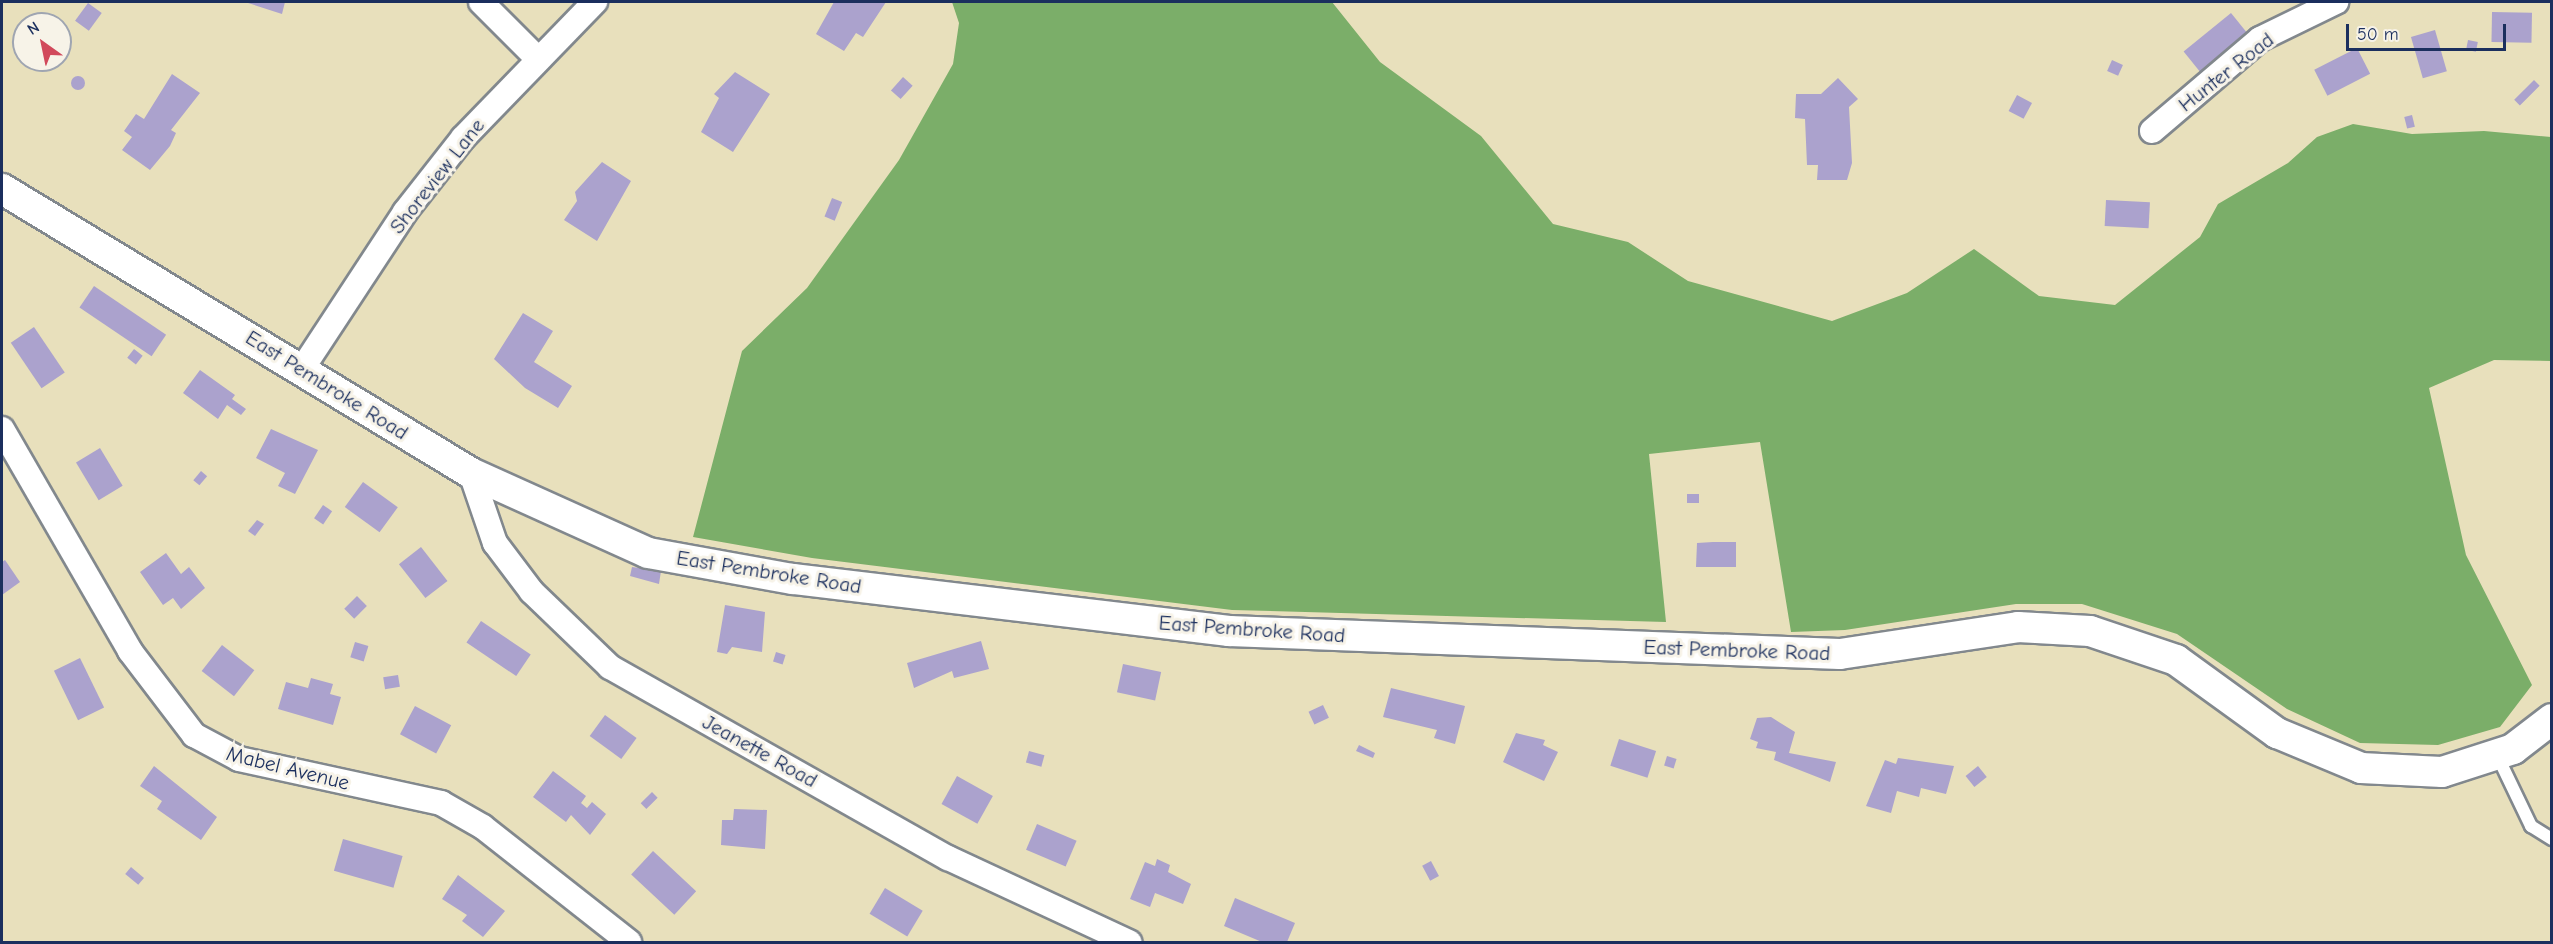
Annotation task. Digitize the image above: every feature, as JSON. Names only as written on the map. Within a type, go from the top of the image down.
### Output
[{"type":"street","points":[[481,2],[538,58]]},
{"type":"street","name":"Shoreview Lane","points":[[302,369],[405,212],[463,138],[538,58],[595,2]]},
{"type":"street","name":"Hunter Road","points":[[2152,131],[2260,39],[2336,2]]},
{"type":"street","name":"East Pembroke Road","points":[[2,189],[471,473],[648,553],[793,579],[1229,631],[1840,654],[2018,627],[2090,631],[2176,660],[2277,733],[2361,768],[2442,772],[2513,749],[2552,718]]},
{"type":"street","name":"Mabel Avenue","points":[[2,429],[130,651],[194,735],[239,759],[441,803],[483,827],[629,942]]},
{"type":"street","name":"Jeanette Road","points":[[471,473],[495,543],[532,592],[610,667],[948,858],[1129,942]]},
{"type":"lane","points":[[2497,754],[2530,826],[2552,839]]},
{"type":"green space","points":[[952,2],[1332,2],[1380,62],[1481,136],[1553,224],[1628,242],[1688,281],[1832,321],[1907,293],[1974,249],[2039,296],[2115,305],[2200,237],[2218,204],[2288,163],[2317,137],[2353,124],[2412,134],[2484,131],[2551,137],[2551,361],[2494,360],[2429,388],[2466,555],[2532,685],[2500,727],[2438,745],[2360,743],[2287,709],[2177,634],[2082,604],[2016,604],[1845,630],[1791,632],[1760,442],[1649,454],[1666,622],[1232,610],[812,558],[693,537],[742,351],[807,288],[899,160],[953,64],[959,23]]},
{"type":"building","points":[[245,2],[285,2],[282,14]]},
{"type":"building","points":[[834,2],[886,2],[863,37],[856,33],[844,51],[816,34]]},
{"type":"building","points":[[88,3],[102,13],[89,31],[75,21]]},
{"type":"building","points":[[2492,12],[2532,13],[2531,43],[2491,42]]},
{"type":"building","points":[[2231,13],[2249,35],[2201,73],[2184,51]]},
{"type":"building","points":[[2435,30],[2447,71],[2423,78],[2411,37]]},
{"type":"building","points":[[2468,40],[2478,42],[2476,52],[2466,50]]},
{"type":"building","points":[[2357,48],[2370,74],[2327,96],[2314,70]]},
{"type":"building","points":[[2112,60],[2123,65],[2118,76],[2107,71]]},
{"type":"building","points":[[735,72],[770,94],[733,152],[701,132],[719,98],[714,94]]},
{"type":"building","points":[[172,74],[200,93],[171,130],[176,133],[170,146],[150,170],[122,150],[132,137],[124,131],[136,114],[144,119]]},
{"type":"building","points":[[75,76],[81,76],[85,83],[81,90],[75,90],[71,86],[71,80]]},
{"type":"building","points":[[903,77],[913,86],[901,99],[891,90]]},
{"type":"building","points":[[1838,78],[1858,99],[1849,107],[1852,163],[1847,180],[1817,180],[1818,165],[1807,165],[1805,119],[1795,118],[1796,94],[1821,94]]},
{"type":"building","points":[[2534,80],[2540,86],[2520,105],[2514,100]]},
{"type":"building","points":[[2017,95],[2032,103],[2024,119],[2009,111]]},
{"type":"building","points":[[2412,115],[2415,127],[2407,129],[2404,117]]},
{"type":"building","points":[[602,162],[631,181],[597,241],[564,220],[577,201],[575,192]]},
{"type":"building","points":[[832,198],[842,202],[835,221],[825,217]]},
{"type":"building","points":[[2106,200],[2150,202],[2149,228],[2105,226]]},
{"type":"building","points":[[94,286],[166,335],[152,356],[79,308]]},
{"type":"building","points":[[523,313],[553,331],[534,362],[572,386],[558,408],[525,388],[494,359]]},
{"type":"building","points":[[34,327],[65,373],[42,388],[11,343]]},
{"type":"building","points":[[134,349],[143,356],[136,364],[127,358]]},
{"type":"building","points":[[200,370],[235,395],[232,399],[246,409],[241,415],[227,405],[218,419],[183,393]]},
{"type":"building","points":[[271,429],[318,450],[295,494],[278,486],[285,473],[256,458]]},
{"type":"building","points":[[100,448],[123,486],[99,500],[76,462]]},
{"type":"building","points":[[201,471],[207,476],[199,485],[193,480]]},
{"type":"building","points":[[363,482],[398,507],[380,532],[345,507]]},
{"type":"building","points":[[1687,494],[1699,494],[1699,503],[1687,503]]},
{"type":"building","points":[[323,505],[332,511],[323,524],[314,518]]},
{"type":"building","points":[[257,520],[264,524],[255,536],[248,531]]},
{"type":"building","points":[[1736,542],[1736,567],[1696,567],[1697,543]]},
{"type":"building","points":[[421,547],[447,581],[425,598],[399,564]]},
{"type":"building","points":[[166,553],[181,574],[189,567],[205,588],[181,609],[173,598],[163,605],[140,572]]},
{"type":"building","points":[[5,560],[20,582],[2,595],[2,562]]},
{"type":"building","points":[[632,567],[661,571],[659,584],[630,576]]},
{"type":"building","points":[[357,596],[367,606],[354,619],[344,609]]},
{"type":"building","points":[[725,605],[765,612],[762,652],[732,647],[727,654],[717,652]]},
{"type":"building","points":[[481,621],[531,655],[516,676],[466,643]]},
{"type":"building","points":[[981,641],[989,669],[954,678],[952,671],[914,688],[907,663]]},
{"type":"building","points":[[355,642],[368,646],[364,661],[350,657]]},
{"type":"building","points":[[222,645],[254,670],[234,696],[202,671]]},
{"type":"building","points":[[776,652],[786,655],[783,664],[773,662]]},
{"type":"building","points":[[80,658],[104,707],[78,720],[54,671]]},
{"type":"building","points":[[1123,664],[1161,672],[1155,700],[1117,692]]},
{"type":"building","points":[[398,675],[400,687],[385,689],[383,677]]},
{"type":"building","points":[[311,678],[333,684],[330,694],[341,697],[333,725],[278,709],[286,682],[308,688]]},
{"type":"building","points":[[1391,688],[1465,706],[1455,744],[1434,738],[1437,730],[1383,717]]},
{"type":"building","points":[[1323,705],[1329,718],[1314,724],[1308,712]]},
{"type":"building","points":[[415,706],[451,725],[436,754],[400,734]]},
{"type":"building","points":[[605,715],[637,738],[621,759],[590,736]]},
{"type":"building","points":[[1771,717],[1795,732],[1789,753],[1836,762],[1830,782],[1774,760],[1776,752],[1756,748],[1758,742],[1750,739],[1757,718]]},
{"type":"building","points":[[1516,733],[1545,740],[1543,745],[1558,752],[1544,781],[1503,762]]},
{"type":"building","points":[[1619,739],[1656,751],[1647,778],[1610,766]]},
{"type":"building","points":[[1359,745],[1375,753],[1373,758],[1356,751]]},
{"type":"building","points":[[1029,751],[1044,755],[1041,767],[1026,763]]},
{"type":"building","points":[[1667,756],[1677,759],[1674,768],[1664,766]]},
{"type":"building","points":[[1898,758],[1954,766],[1946,794],[1921,788],[1919,797],[1897,791],[1891,813],[1866,806],[1885,760],[1896,764]]},
{"type":"building","points":[[154,766],[217,817],[201,840],[157,809],[162,801],[140,786]]},
{"type":"building","points":[[1978,766],[1987,777],[1974,787],[1966,776]]},
{"type":"building","points":[[553,771],[586,796],[581,803],[587,808],[592,802],[606,814],[590,835],[571,815],[566,822],[533,797]]},
{"type":"building","points":[[957,776],[993,796],[977,824],[941,804]]},
{"type":"building","points":[[652,792],[658,798],[646,809],[641,803]]},
{"type":"building","points":[[734,809],[767,810],[765,849],[721,845],[722,820],[733,820]]},
{"type":"building","points":[[1037,824],[1077,841],[1066,867],[1026,850]]},
{"type":"building","points":[[343,839],[403,856],[394,888],[334,871]]},
{"type":"building","points":[[653,851],[696,891],[674,915],[631,874]]},
{"type":"building","points":[[1157,859],[1170,865],[1168,872],[1191,884],[1183,904],[1155,893],[1150,907],[1130,899],[1145,862],[1155,866]]},
{"type":"building","points":[[1431,861],[1439,876],[1430,881],[1422,866]]},
{"type":"building","points":[[131,867],[144,878],[138,885],[125,874]]},
{"type":"building","points":[[458,875],[505,911],[483,937],[462,921],[467,915],[442,899]]},
{"type":"building","points":[[885,888],[923,911],[907,936],[870,914]]},
{"type":"building","points":[[1235,898],[1295,923],[1287,942],[1262,942],[1224,926]]}]
